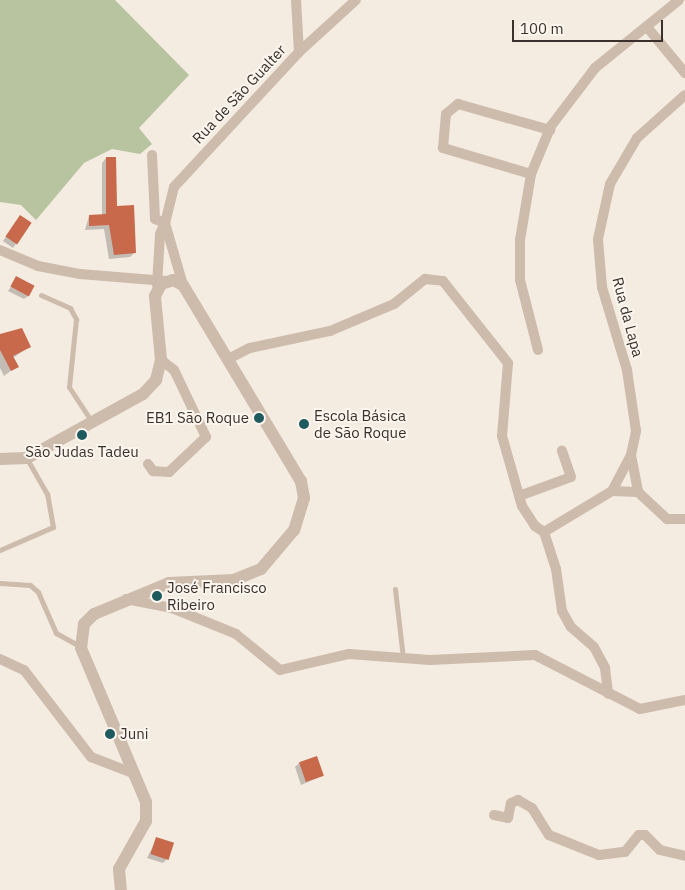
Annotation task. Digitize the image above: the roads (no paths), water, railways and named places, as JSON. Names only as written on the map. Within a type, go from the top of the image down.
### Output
[{"type":"street","points":[[296,0],[299,52]]},
{"type":"street","name":"Rua de São Gualter","points":[[163,280],[160,234],[165,223],[174,188],[299,52],[356,0]]},
{"type":"street","points":[[538,350],[520,280],[520,240],[532,174],[550,130],[595,68],[679,0]]},
{"type":"street","points":[[647,27],[685,73]]},
{"type":"street","name":"Rua da Lapa","points":[[631,455],[636,431],[627,370],[602,287],[598,239],[610,184],[637,138],[685,95]]},
{"type":"street","points":[[532,174],[443,148],[446,114],[458,104],[550,130]]},
{"type":"street","points":[[152,155],[155,219],[165,223]]},
{"type":"street","name":"Rua de São Gualter","points":[[163,280],[165,223]]},
{"type":"street","points":[[0,250],[38,266],[80,274],[163,280],[230,358],[296,467],[304,498],[302,513],[272,560],[248,576],[189,580],[126,599],[84,624],[81,648],[146,802],[146,821],[119,869],[121,890]]},
{"type":"street","points":[[230,358],[250,348],[330,332],[394,304],[426,279],[443,281],[508,363],[502,436],[519,496],[534,526],[544,532],[556,569],[562,611],[571,627],[594,646],[604,668],[608,694]]},
{"type":"street","points":[[0,459],[27,458],[143,394],[156,380],[161,360],[154,304],[163,280]]},
{"type":"street","points":[[148,464],[153,471],[169,472],[206,437],[174,370],[161,360]]},
{"type":"street","points":[[519,496],[571,477],[562,450]]},
{"type":"street","points":[[544,532],[612,491],[631,455]]},
{"type":"street","points":[[631,455],[638,492],[667,519],[685,520]]},
{"type":"street","points":[[612,491],[638,492]]},
{"type":"street","points":[[126,599],[172,608],[236,634],[280,670],[349,654],[403,658],[535,655],[640,709],[685,700]]},
{"type":"street","points":[[0,660],[24,670],[91,757],[135,774]]},
{"type":"street","points":[[494,815],[508,818],[511,803],[518,800],[532,808],[549,834],[599,855],[625,852],[639,835],[645,835],[666,853],[685,856]]},
{"type":"lane","points":[[41,295],[70,308],[76,319],[69,387],[92,422]]},
{"type":"lane","points":[[0,550],[53,527],[47,494],[27,458]]},
{"type":"lane","points":[[0,583],[30,585],[38,592],[56,633],[81,648]]},
{"type":"lane","points":[[395,589],[403,658]]},
{"type":"place","name":"EB1 São Roque","points":[[259,418]]},
{"type":"place","name":"Escola Básica de São Roque","points":[[304,424]]},
{"type":"place","name":"São Judas Tadeu","points":[[82,435]]},
{"type":"place","name":"José Francisco Ribeiro","points":[[157,596]]},
{"type":"place","name":"Juni","points":[[110,734]]}]
